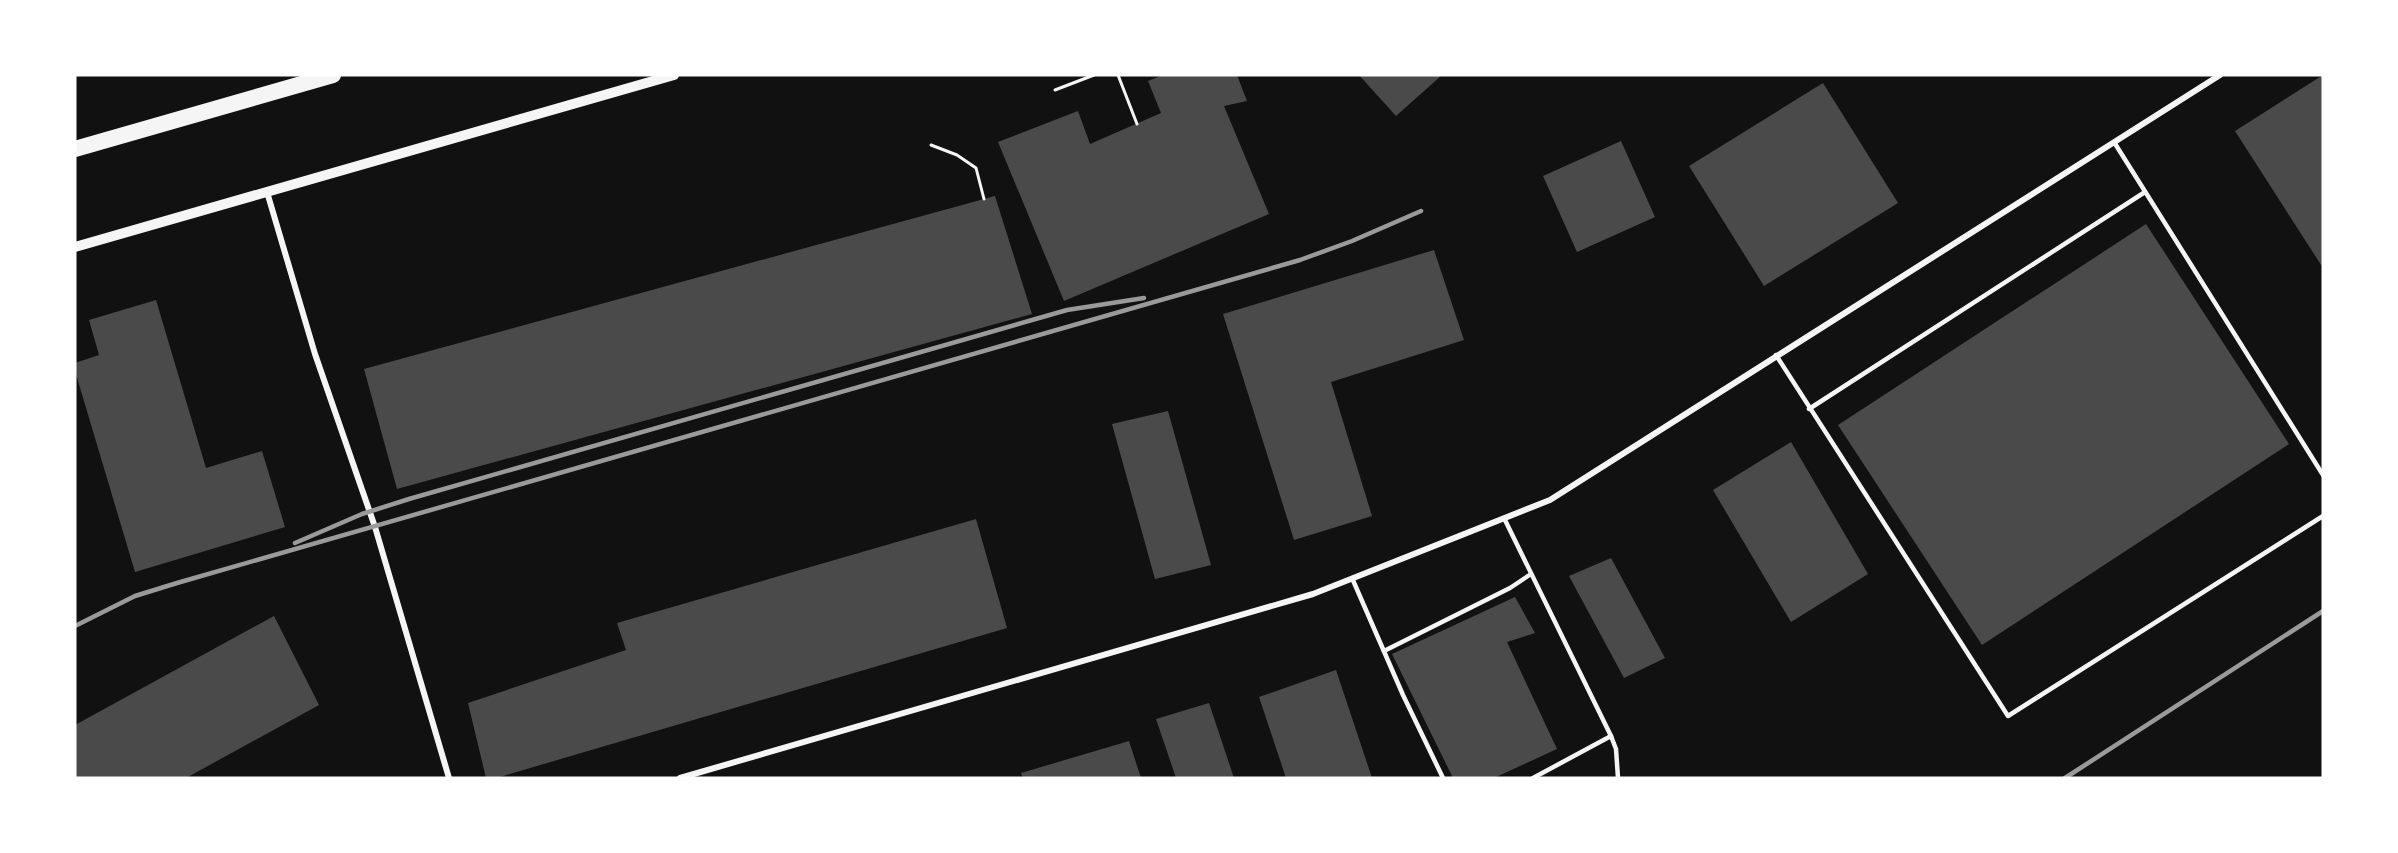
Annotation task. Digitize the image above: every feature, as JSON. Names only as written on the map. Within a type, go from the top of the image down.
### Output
[{"type":"highway","points":[[75,149],[333,75]]},
{"type":"street","points":[[75,247],[674,75]]},
{"type":"street","points":[[680,778],[1313,594],[1550,500],[2220,75]]},
{"type":"street","points":[[267,192],[315,354],[375,527],[449,778]]},
{"type":"lane","points":[[2114,142],[2323,475]]},
{"type":"lane","points":[[1809,409],[2145,192]]},
{"type":"lane","points":[[1776,355],[2008,716],[2323,516]]},
{"type":"lane","points":[[1504,518],[1611,736],[1616,750],[1618,778]]},
{"type":"lane","points":[[1384,651],[1510,588],[1532,574]]},
{"type":"lane","points":[[1352,578],[1443,778]]},
{"type":"lane","points":[[1533,778],[1611,736]]},
{"type":"path","points":[[1055,90],[1094,75]]},
{"type":"path","points":[[1118,75],[1137,124]]},
{"type":"path","points":[[931,144],[957,155],[976,168],[984,199]]},
{"type":"building","points":[[1163,75],[1237,75],[1247,101],[1224,106],[1269,214],[1064,301],[998,142],[1078,111],[1090,144],[1161,113],[1148,81]]},
{"type":"building","points":[[1359,75],[1442,75],[1396,116]]},
{"type":"building","points":[[2323,75],[2323,268],[2235,131]]},
{"type":"building","points":[[1823,83],[1898,203],[1764,286],[1689,166]]},
{"type":"building","points":[[1621,141],[1655,217],[1577,252],[1543,176]]},
{"type":"building","points":[[995,196],[1032,314],[397,489],[364,369]]},
{"type":"building","points":[[2146,224],[2289,444],[1982,645],[1838,425]]},
{"type":"building","points":[[1434,250],[1464,340],[1331,382],[1372,516],[1294,540],[1223,314]]},
{"type":"building","points":[[156,300],[206,468],[262,451],[285,527],[135,572],[75,371],[75,363],[99,355],[89,320]]},
{"type":"building","points":[[1168,411],[1211,565],[1155,579],[1112,424]]},
{"type":"building","points":[[1791,442],[1868,574],[1791,622],[1713,490]]},
{"type":"building","points":[[976,519],[1007,628],[496,778],[486,778],[468,703],[626,650],[617,623]]},
{"type":"building","points":[[1611,558],[1665,658],[1624,678],[1569,576]]},
{"type":"building","points":[[1515,597],[1535,633],[1507,642],[1557,749],[1494,778],[1453,778],[1392,654]]},
{"type":"building","points":[[274,616],[319,705],[186,778],[75,778],[75,725]]},
{"type":"building","points":[[1336,670],[1372,778],[1286,778],[1259,697]]},
{"type":"building","points":[[1209,703],[1234,778],[1176,778],[1156,719]]},
{"type":"building","points":[[1129,741],[1141,778],[1023,778],[1021,773]]},
{"type":"railway","points":[[75,626],[135,596],[177,583],[1300,260],[1352,241],[1421,211]]},
{"type":"railway","points":[[295,543],[362,514],[409,499],[1067,310],[1144,298]]},
{"type":"railway","points":[[2065,778],[2323,611]]}]
